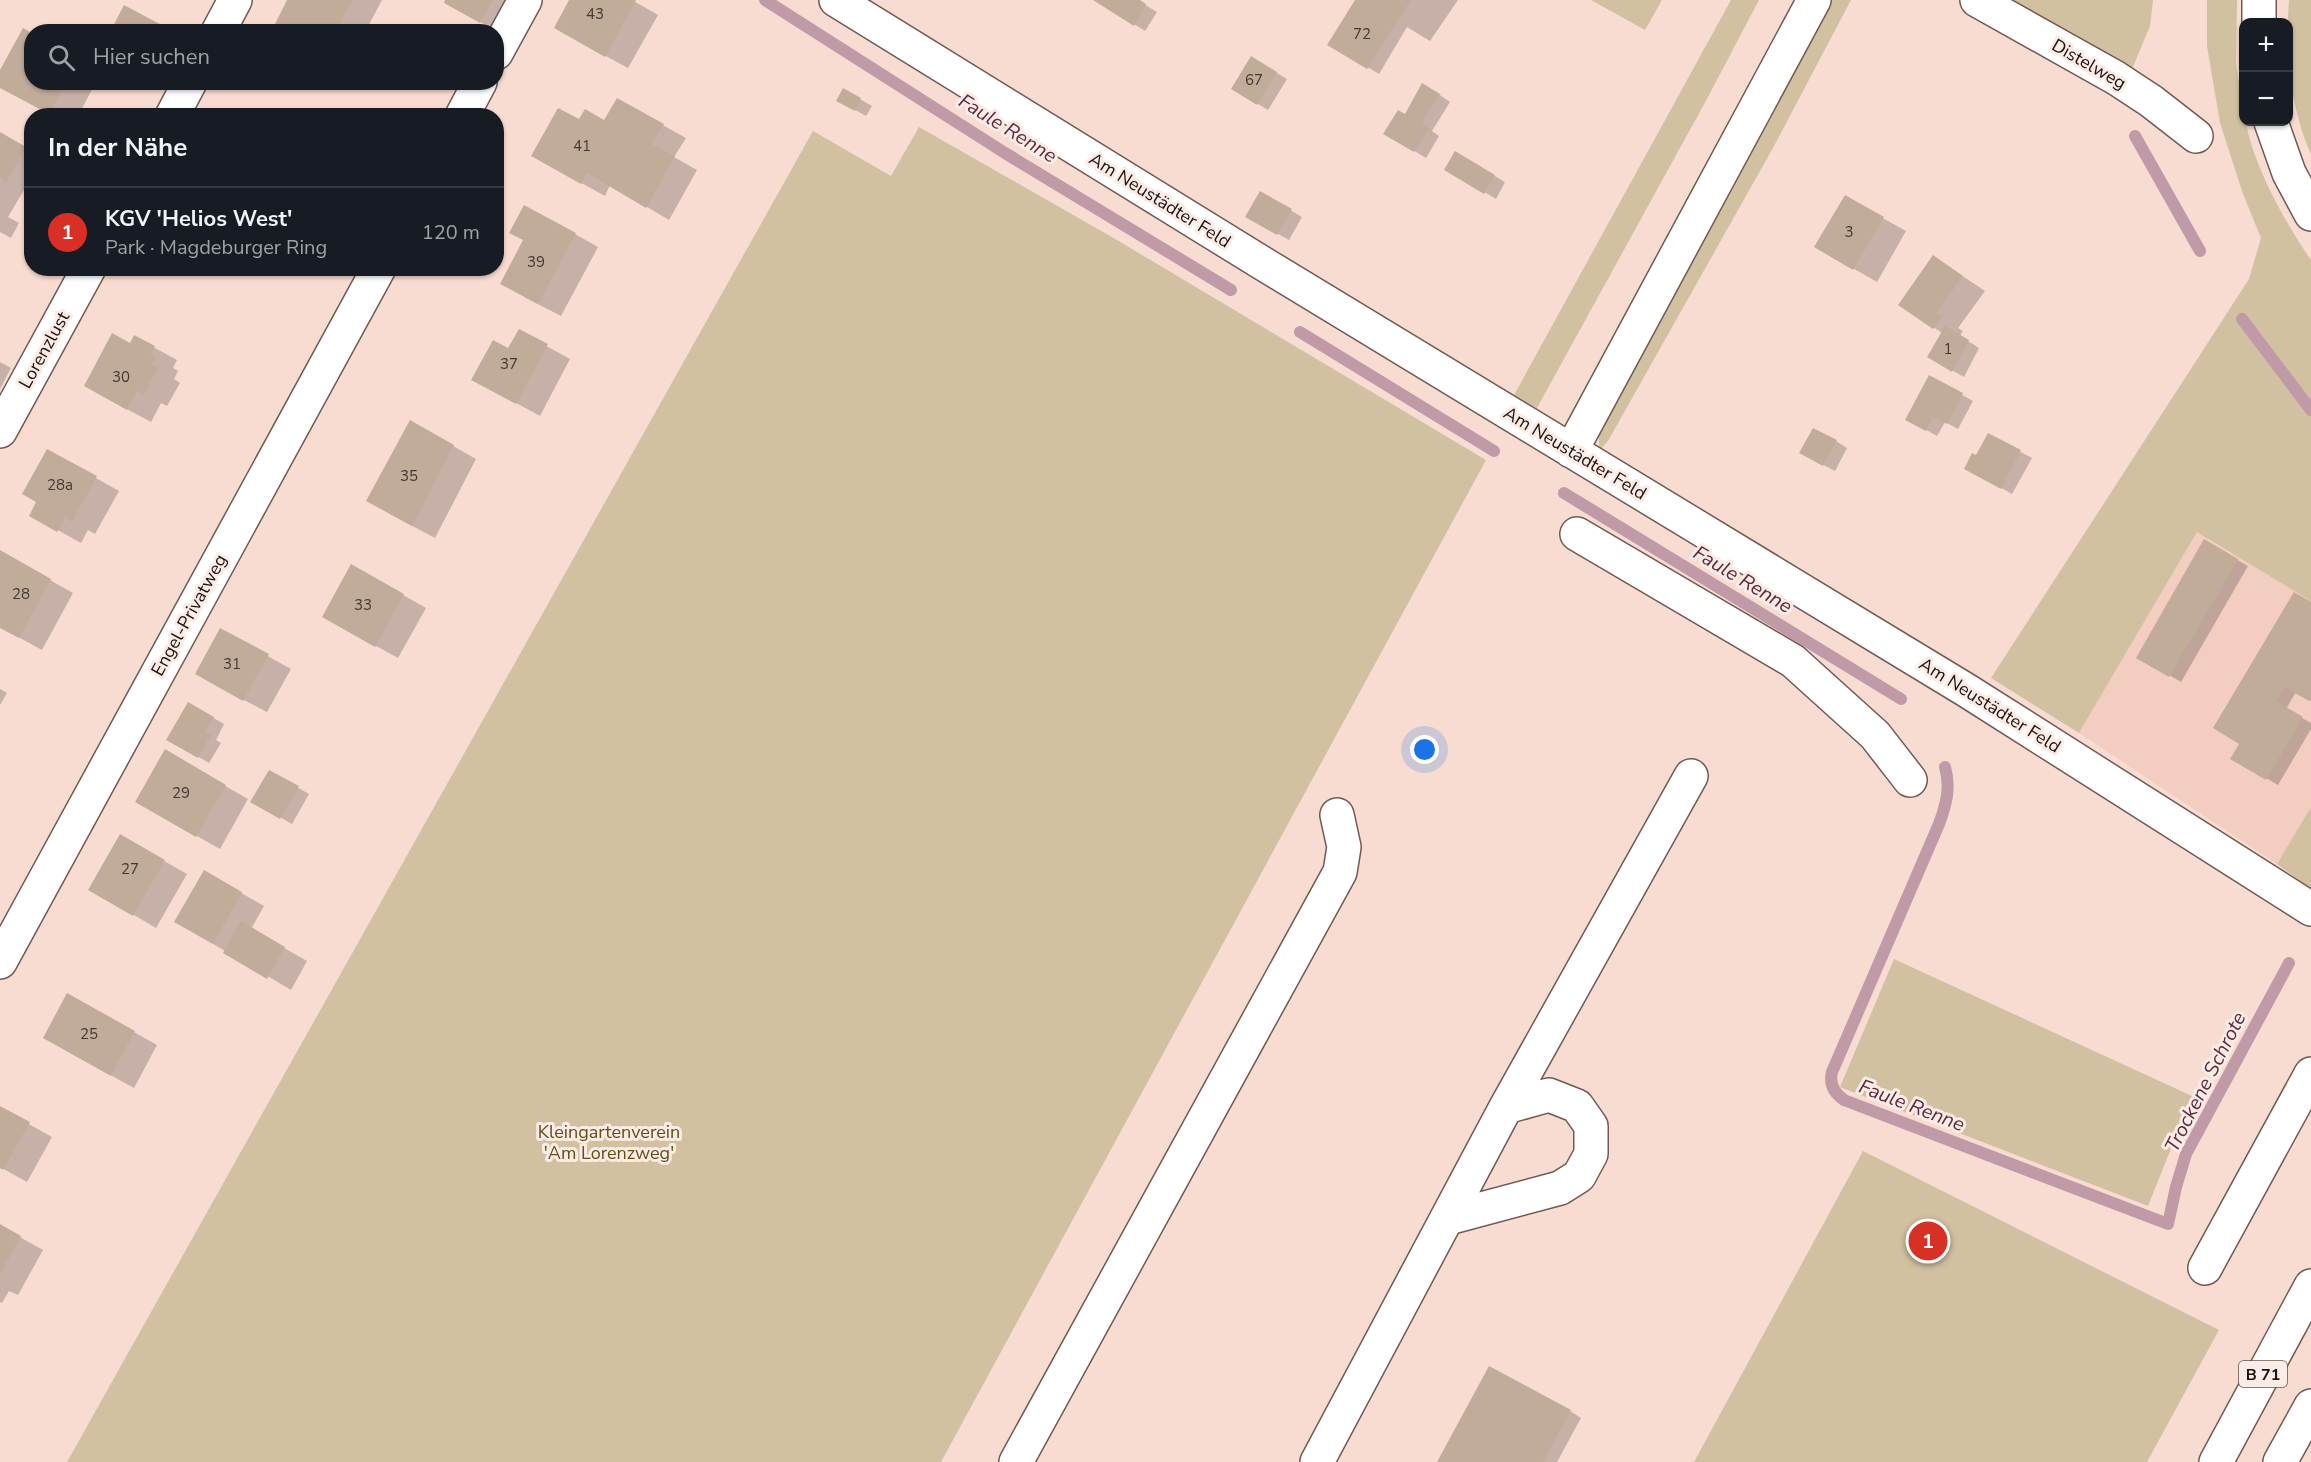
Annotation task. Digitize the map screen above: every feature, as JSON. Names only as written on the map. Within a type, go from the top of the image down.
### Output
[{"type":"main road","points":[[222,24],[235,0]]},
{"type":"main road","points":[[504,38],[525,0]]},
{"type":"main road","name":"Am Neustädter Feld","points":[[836,0],[1571,451],[1966,690],[2311,909]]},
{"type":"main road","points":[[1571,451],[1814,0]]},
{"type":"main road","name":"Distelweg","points":[[1977,0],[2116,78],[2151,101],[2196,136]]},
{"type":"main road","points":[[2259,0],[2259,18]]},
{"type":"main road","points":[[176,108],[186,90]]},
{"type":"main road","points":[[466,108],[476,90]]},
{"type":"main road","points":[[2272,126],[2289,173],[2311,214]]},
{"type":"main road","name":"Lorenzlust","points":[[0,431],[84,276]]},
{"type":"main road","name":"Engel-Privatweg","points":[[0,962],[375,276]]},
{"type":"main road","points":[[1577,534],[1793,661],[1875,735],[1910,780]]},
{"type":"main road","points":[[1317,1462],[1506,1107],[1691,776]]},
{"type":"main road","points":[[1016,1462],[1340,872],[1344,848],[1337,815]]},
{"type":"main road","points":[[2205,1268],[2311,1074]]},
{"type":"main road","points":[[1448,1218],[1560,1188],[1579,1176],[1591,1154],[1591,1126],[1577,1106],[1549,1095],[1506,1107]]},
{"type":"main road","name":"B 71","points":[[2216,1462],[2311,1286]]},
{"type":"main road","points":[[2280,1462],[2311,1406]]},
{"type":"shaded area","points":[[2197,532],[2311,600],[2311,809],[2277,864],[2079,733]]},
{"type":"green space","points":[[1591,0],[1662,0],[1645,30]]},
{"type":"green space","points":[[1731,0],[1759,0],[1537,408],[1514,395]]},
{"type":"green space","points":[[1830,0],[1851,0],[1773,148],[1608,441],[1599,451],[1599,424],[1792,77]]},
{"type":"green space","points":[[2002,0],[2153,0],[2150,26],[2130,74]]},
{"type":"green space","points":[[2207,0],[2237,0],[2236,64],[2239,83],[2239,126],[2247,126],[2256,157],[2272,194],[2311,260],[2311,601],[2197,532],[2079,733],[1991,678],[2249,279],[2261,238],[2243,194],[2220,123],[2207,46]]},
{"type":"green space","points":[[2289,0],[2311,0],[2311,154],[2294,98],[2293,18],[2288,18]]},
{"type":"green space","name":"Kleingartenverein 'Am Lorenzweg'","points":[[919,127],[1117,240],[1486,460],[941,1462],[67,1462],[813,131],[891,176]]},
{"type":"green space","points":[[2311,807],[2311,889],[2277,864]]},
{"type":"green space","points":[[1894,959],[2192,1096],[2148,1206],[1840,1087]]},
{"type":"green space","points":[[1863,1151],[2219,1330],[2147,1462],[1694,1462]]},
{"type":"building","points":[[287,0],[353,0],[340,24],[275,24]]},
{"type":"building","points":[[445,0],[493,0],[480,23],[444,3]]},
{"type":"building","points":[[569,0],[636,0],[605,57],[554,28]]},
{"type":"building","points":[[1093,0],[1140,0],[1146,4],[1134,26]]},
{"type":"building","points":[[1355,0],[1411,0],[1367,69],[1327,45]]},
{"type":"building","points":[[124,5],[160,24],[114,24]]},
{"type":"building","points":[[23,28],[24,90],[62,90],[52,108],[38,108],[0,88],[0,70]]},
{"type":"building","points":[[1251,56],[1277,72],[1257,105],[1231,89]]},
{"type":"building","points":[[1422,83],[1440,94],[1422,123],[1429,129],[1414,152],[1383,134],[1398,110],[1405,114]]},
{"type":"building","points":[[843,88],[861,98],[855,111],[836,101]]},
{"type":"building","points":[[617,98],[664,124],[651,144],[675,156],[646,208],[587,173],[581,184],[531,156],[558,108],[579,119],[585,109],[604,120]]},
{"type":"building","points":[[0,132],[24,146],[24,150],[6,182],[0,178]]},
{"type":"building","points":[[1455,151],[1495,175],[1484,194],[1444,170]]},
{"type":"building","points":[[1260,191],[1292,209],[1277,235],[1245,217]]},
{"type":"building","points":[[1845,195],[1884,217],[1853,270],[1814,247]]},
{"type":"building","points":[[524,205],[576,233],[538,304],[500,284],[523,240],[509,233]]},
{"type":"building","points":[[1933,255],[1963,276],[1936,313],[1942,317],[1933,329],[1898,305]]},
{"type":"building","points":[[1945,326],[1969,340],[1952,372],[1927,357]]},
{"type":"building","points":[[519,329],[548,344],[516,404],[471,380],[493,340],[508,348]]},
{"type":"building","points":[[112,333],[130,343],[134,335],[155,346],[151,354],[156,357],[152,365],[158,368],[144,395],[137,391],[127,410],[84,386]]},
{"type":"building","points":[[1929,375],[1963,393],[1947,424],[1933,417],[1926,431],[1905,420]]},
{"type":"building","points":[[410,420],[454,445],[412,526],[366,501]]},
{"type":"building","points":[[1813,428],[1837,440],[1823,466],[1799,453]]},
{"type":"building","points":[[1988,433],[2021,450],[2001,489],[1964,469],[1972,453],[1976,455]]},
{"type":"building","points":[[47,449],[97,476],[72,522],[65,518],[57,532],[29,516],[36,502],[22,494]]},
{"type":"building","points":[[2204,539],[2238,559],[2169,677],[2136,658]]},
{"type":"building","points":[[0,550],[51,579],[19,638],[0,628]]},
{"type":"building","points":[[351,564],[404,594],[375,647],[322,617]]},
{"type":"building","points":[[2294,592],[2311,602],[2311,699],[2309,701],[2284,687],[2276,701],[2303,717],[2266,780],[2230,759],[2239,744],[2213,728]]},
{"type":"building","points":[[220,628],[269,654],[243,701],[195,674]]},
{"type":"building","points":[[188,702],[214,717],[205,732],[211,735],[198,758],[166,740]]},
{"type":"building","points":[[165,749],[226,785],[196,837],[135,802]]},
{"type":"building","points":[[269,770],[299,786],[280,819],[250,802]]},
{"type":"building","points":[[120,834],[165,860],[133,916],[88,890]]},
{"type":"building","points":[[204,870],[242,892],[213,944],[174,922]]},
{"type":"building","points":[[241,921],[285,947],[267,979],[223,953]]},
{"type":"building","points":[[67,993],[135,1031],[111,1076],[43,1038]]},
{"type":"building","points":[[0,1106],[30,1122],[3,1170],[0,1168]]},
{"type":"building","points":[[0,1224],[21,1236],[0,1274]]},
{"type":"building","points":[[1489,1366],[1571,1410],[1543,1462],[1437,1462]]},
{"type":"waterway","name":"Faule Renne","points":[[765,0],[1005,153],[1231,290]]},
{"type":"waterway","name":"Trockene Schrote","points":[[2135,136],[2200,251]]},
{"type":"waterway","name":"Trockene Schrote","points":[[2242,319],[2311,410]]},
{"type":"waterway","name":"Faule Renne","points":[[1300,332],[1494,451]]},
{"type":"waterway","name":"Faule Renne","points":[[1564,493],[1901,699]]},
{"type":"waterway","name":"Faule Renne","points":[[1945,767],[1948,782],[1947,796],[1939,824],[1832,1072],[1833,1088],[1844,1100],[2168,1224],[2186,1154],[2289,963]]},
{"type":"place","name":"KGV 'Helios West'","points":[[1928,1241]]}]
